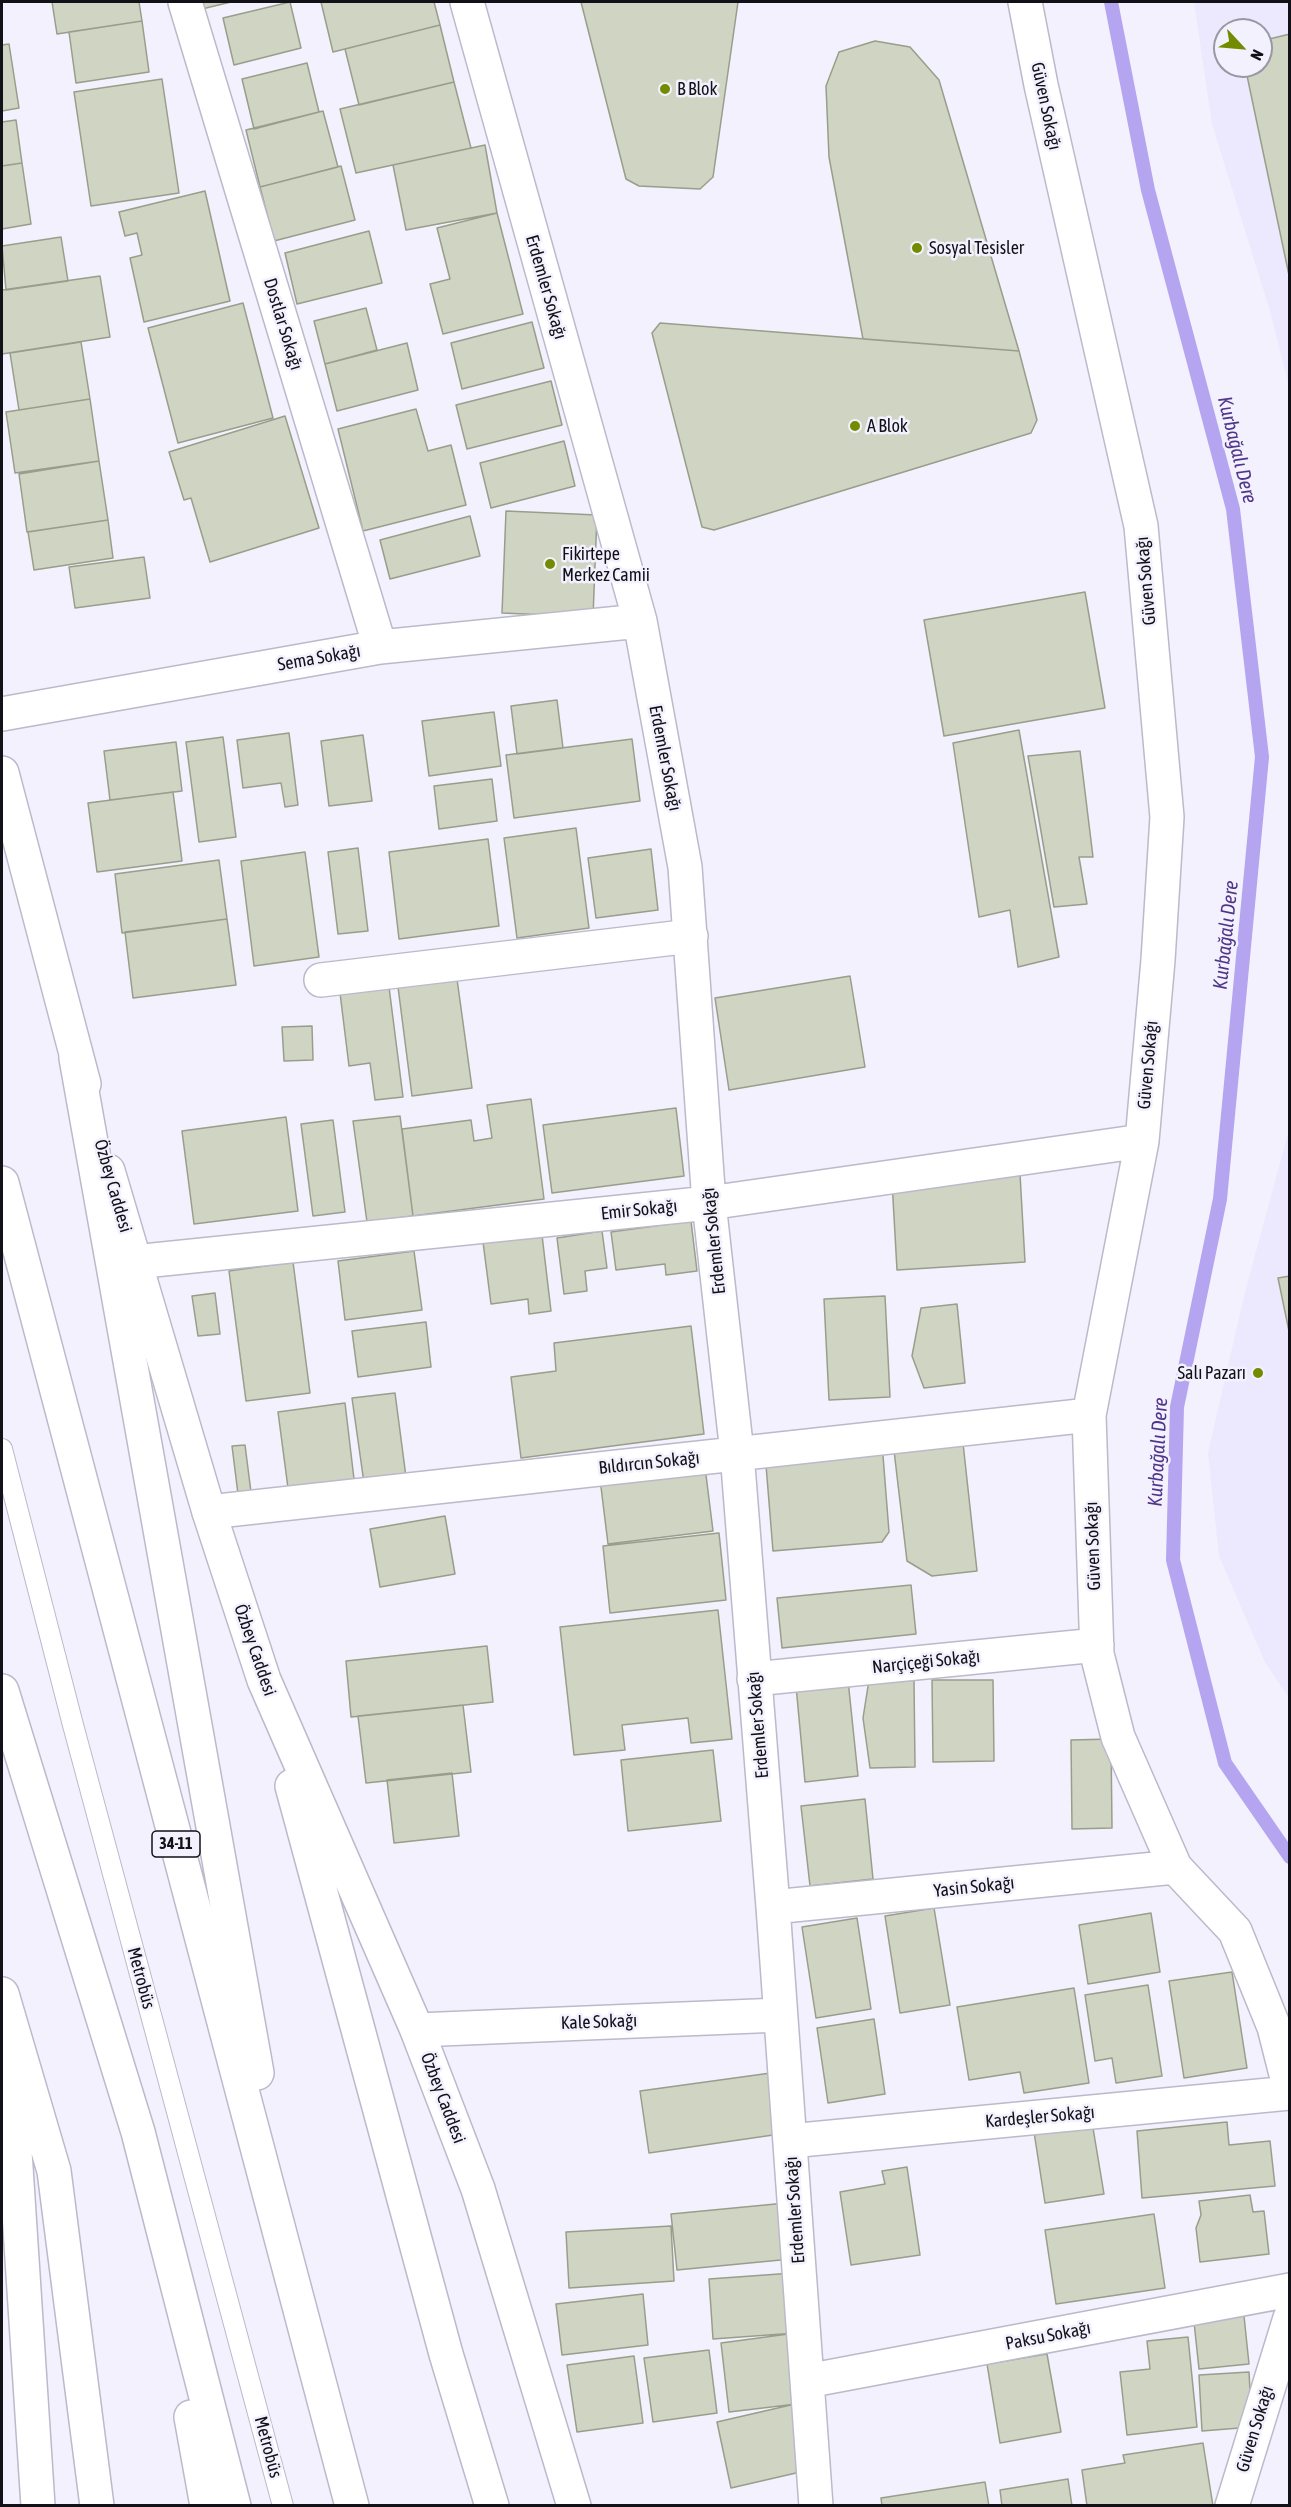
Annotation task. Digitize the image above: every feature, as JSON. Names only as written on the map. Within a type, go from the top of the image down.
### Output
[{"type":"main road","name":"Dostlar Sokağı","points":[[185,2],[380,647]]},
{"type":"main road","name":"Erdemler Sokağı","points":[[467,2],[639,621],[685,867],[709,1203],[737,1454],[773,1907],[816,2505]]},
{"type":"main road","name":"Güven Sokağı","points":[[1025,2],[1041,85],[1142,526],[1167,817],[1158,960],[1142,1141],[1089,1415],[1097,1654],[1118,1737],[1175,1867],[1235,1931],[1274,2028],[1290,2092]]},
{"type":"main road","name":"Sema Sokağı","points":[[2,714],[380,647],[639,621]]},
{"type":"main road","name":"Özbey Caddesi","points":[[2,773],[76,1058],[134,1262],[209,1512],[264,1680],[417,2030],[478,2189],[574,2505]]},
{"type":"main road","points":[[321,980],[691,936]]},
{"type":"main road","points":[[76,1058],[301,2317]]},
{"type":"main road","name":"Emir Sokağı","points":[[134,1262],[709,1203],[1142,1141]]},
{"type":"main road","name":"34-11","points":[[2,1183],[352,2505]]},
{"type":"main road","name":"Bıldırcın Sokağı","points":[[209,1512],[1089,1415]]},
{"type":"main road","name":"Narçiçeği Sokağı","points":[[754,1679],[1097,1645]]},
{"type":"main road","points":[[264,1680],[446,2354],[492,2505]]},
{"type":"main road","points":[[2,1691],[138,2132],[234,2505]]},
{"type":"main road","name":"Yasin Sokağı","points":[[773,1907],[1175,1867]]},
{"type":"main road","points":[[2,1994],[54,2171],[97,2505]]},
{"type":"main road","name":"Kale Sokağı","points":[[417,2030],[780,2015]]},
{"type":"main road","points":[[2,2053],[14,2136],[38,2505]]},
{"type":"main road","name":"Kardeşler Sokağı","points":[[790,2141],[1290,2092]]},
{"type":"main road","points":[[138,2132],[207,2505]]},
{"type":"main road","name":"Paksu Sokağı","points":[[807,2382],[1290,2290]]},
{"type":"main road","name":"Güven Sokağı","points":[[1232,2505],[1290,2318]]},
{"type":"main road","points":[[558,2453],[561,2505]]},
{"type":"lane","name":"Metrobüs","points":[[2,1449],[73,1725],[283,2505]]},
{"type":"shaded area","points":[[1194,2],[1289,2],[1289,387],[1270,311],[1212,124]]},
{"type":"shaded area","name":"Salı Pazarı","points":[[1289,1130],[1289,1698],[1265,1662],[1219,1556],[1208,1453],[1245,1292]]},
{"type":"building","points":[[52,2],[139,2],[142,21],[57,34]]},
{"type":"building","points":[[200,2],[231,2],[202,9]]},
{"type":"building","points":[[290,2],[301,48],[234,65],[223,18]]},
{"type":"building","points":[[321,2],[434,2],[440,25],[333,52]]},
{"type":"building","name":"B Blok","points":[[581,2],[738,2],[713,177],[700,189],[639,186],[626,179]]},
{"type":"building","points":[[142,21],[149,72],[76,83],[69,32]]},
{"type":"building","points":[[440,25],[454,82],[359,105],[345,49]]},
{"type":"building","points":[[1290,34],[1290,280],[1248,78],[1273,78],[1273,38]]},
{"type":"building","name":"Sosyal Tesisler","points":[[875,41],[910,47],[939,80],[1019,351],[863,339],[829,157],[826,86],[839,52]]},
{"type":"building","points":[[9,44],[19,108],[2,111],[2,45]]},
{"type":"building","points":[[307,63],[319,112],[254,129],[242,79]]},
{"type":"building","points":[[162,79],[179,193],[91,206],[74,92]]},
{"type":"building","points":[[454,82],[471,148],[356,173],[340,109]]},
{"type":"building","points":[[323,111],[338,167],[260,187],[246,130]]},
{"type":"building","points":[[16,120],[22,163],[2,166],[2,122]]},
{"type":"building","points":[[485,145],[497,213],[406,230],[393,165]]},
{"type":"building","points":[[22,163],[31,224],[2,229],[2,166]]},
{"type":"building","points":[[341,166],[355,220],[274,241],[260,187]]},
{"type":"building","points":[[205,191],[230,301],[144,322],[130,258],[142,255],[137,233],[125,236],[119,212]]},
{"type":"building","points":[[497,213],[523,314],[443,334],[430,284],[450,279],[437,228]]},
{"type":"building","points":[[369,231],[382,283],[297,304],[285,253]]},
{"type":"building","points":[[61,237],[68,281],[6,290],[2,246]]},
{"type":"building","points":[[100,276],[110,337],[2,354],[2,290]]},
{"type":"building","points":[[243,303],[273,418],[178,443],[148,328]]},
{"type":"building","points":[[366,308],[377,350],[325,364],[314,321]]},
{"type":"building","points":[[532,322],[544,368],[462,389],[451,343]]},
{"type":"building","name":"A Blok","points":[[660,323],[1019,351],[1037,420],[1031,433],[714,530],[702,527],[652,333]]},
{"type":"building","points":[[81,342],[90,399],[19,410],[10,353]]},
{"type":"building","points":[[407,343],[418,390],[337,411],[325,364]]},
{"type":"building","points":[[551,381],[562,425],[467,449],[456,405]]},
{"type":"building","points":[[90,399],[99,461],[15,473],[6,412]]},
{"type":"building","points":[[416,409],[428,451],[451,445],[466,505],[363,531],[338,429]]},
{"type":"building","points":[[285,416],[319,528],[210,562],[191,498],[184,500],[169,452]]},
{"type":"building","points":[[564,441],[575,486],[491,508],[480,463]]},
{"type":"building","points":[[99,461],[108,520],[27,532],[19,474]]},
{"type":"building","name":"Fikirtepe Merkez Camii","points":[[506,511],[597,515],[593,617],[502,613]]},
{"type":"building","points":[[470,516],[480,556],[390,579],[380,540]]},
{"type":"building","points":[[108,520],[113,558],[34,570],[28,532]]},
{"type":"building","points":[[144,557],[150,598],[75,608],[69,567]]},
{"type":"building","points":[[1085,592],[1105,708],[944,736],[924,620]]},
{"type":"building","points":[[557,700],[563,748],[517,754],[511,706]]},
{"type":"building","points":[[494,712],[501,766],[429,776],[422,721]]},
{"type":"building","points":[[1019,730],[1059,957],[1018,967],[1010,910],[979,917],[953,743]]},
{"type":"building","points":[[289,733],[298,805],[285,807],[281,783],[243,788],[237,740]]},
{"type":"building","points":[[363,735],[372,801],[329,806],[321,741]]},
{"type":"building","points":[[223,737],[236,837],[199,842],[186,742]]},
{"type":"building","points":[[632,739],[640,801],[514,818],[506,755]]},
{"type":"building","points":[[176,742],[182,791],[110,800],[104,751]]},
{"type":"building","points":[[1080,751],[1093,857],[1079,857],[1087,904],[1054,907],[1028,756]]},
{"type":"building","points":[[492,779],[497,821],[439,829],[434,786]]},
{"type":"building","points":[[173,792],[182,861],[97,872],[88,803]]},
{"type":"building","points":[[576,828],[589,928],[517,938],[504,838]]},
{"type":"building","points":[[488,839],[499,926],[399,939],[389,852]]},
{"type":"building","points":[[358,848],[368,931],[338,934],[328,852]]},
{"type":"building","points":[[651,849],[658,910],[596,918],[588,858]]},
{"type":"building","points":[[305,852],[319,957],[254,966],[241,861]]},
{"type":"building","points":[[219,860],[227,919],[122,933],[115,874]]},
{"type":"building","points":[[227,919],[236,985],[133,998],[125,932]]},
{"type":"building","points":[[850,976],[865,1067],[729,1090],[715,998]]},
{"type":"building","points":[[457,979],[472,1088],[412,1096],[398,987]]},
{"type":"building","points":[[389,987],[403,1097],[375,1100],[370,1063],[349,1066],[340,993]]},
{"type":"building","points":[[312,1026],[313,1060],[284,1061],[282,1027]]},
{"type":"building","points":[[531,1099],[544,1199],[413,1216],[402,1129],[471,1120],[474,1141],[492,1138],[487,1105]]},
{"type":"building","points":[[676,1108],[684,1176],[552,1193],[543,1125]]},
{"type":"building","points":[[400,1116],[413,1216],[367,1222],[353,1121]]},
{"type":"building","points":[[286,1117],[298,1211],[194,1224],[182,1131]]},
{"type":"building","points":[[333,1120],[345,1212],[313,1216],[301,1124]]},
{"type":"building","points":[[1020,1174],[1025,1262],[897,1270],[892,1181]]},
{"type":"building","points":[[691,1221],[697,1271],[666,1275],[665,1264],[616,1270],[611,1232]]},
{"type":"building","points":[[602,1231],[607,1268],[585,1271],[587,1291],[564,1294],[557,1238]]},
{"type":"building","points":[[542,1235],[551,1311],[529,1314],[528,1299],[491,1304],[483,1242]]},
{"type":"building","points":[[414,1251],[422,1310],[345,1320],[338,1261]]},
{"type":"building","points":[[293,1262],[310,1393],[246,1401],[229,1271]]},
{"type":"building","points":[[1290,1276],[1290,1336],[1278,1278]]},
{"type":"building","points":[[215,1293],[220,1334],[198,1336],[192,1296]]},
{"type":"building","points":[[885,1296],[890,1397],[829,1400],[824,1299]]},
{"type":"building","points":[[957,1304],[965,1383],[924,1388],[912,1356],[921,1308]]},
{"type":"building","points":[[426,1322],[431,1367],[358,1377],[352,1331]]},
{"type":"building","points":[[691,1326],[704,1434],[521,1458],[511,1377],[556,1371],[554,1343]]},
{"type":"building","points":[[395,1393],[406,1477],[364,1483],[352,1398]]},
{"type":"building","points":[[345,1403],[354,1479],[288,1488],[278,1412]]},
{"type":"building","points":[[962,1434],[977,1571],[932,1576],[907,1561],[893,1442]]},
{"type":"building","points":[[882,1443],[889,1532],[882,1542],[773,1551],[765,1453]]},
{"type":"building","points":[[245,1445],[251,1492],[238,1494],[232,1446]]},
{"type":"building","points":[[705,1467],[713,1531],[608,1544],[600,1479]]},
{"type":"building","points":[[445,1516],[455,1574],[380,1587],[370,1529]]},
{"type":"building","points":[[719,1533],[726,1600],[610,1613],[603,1546]]},
{"type":"building","points":[[911,1585],[916,1634],[782,1648],[777,1598]]},
{"type":"building","points":[[718,1610],[732,1739],[691,1743],[688,1718],[622,1725],[625,1750],[574,1755],[560,1627]]},
{"type":"building","points":[[487,1646],[493,1702],[351,1717],[346,1661]]},
{"type":"building","points":[[848,1680],[858,1776],[805,1782],[796,1686]]},
{"type":"building","points":[[869,1680],[914,1680],[915,1767],[870,1768],[863,1718]]},
{"type":"building","points":[[932,1680],[993,1680],[994,1761],[933,1762]]},
{"type":"building","points":[[463,1705],[471,1772],[366,1783],[358,1716]]},
{"type":"building","points":[[1111,1739],[1112,1828],[1072,1829],[1071,1740]]},
{"type":"building","points":[[713,1750],[721,1821],[628,1831],[621,1760]]},
{"type":"building","points":[[452,1773],[459,1836],[394,1843],[387,1780]]},
{"type":"building","points":[[865,1799],[873,1879],[810,1886],[801,1806]]},
{"type":"building","points":[[934,1908],[950,2005],[900,2013],[885,1916]]},
{"type":"building","points":[[1151,1913],[1160,1972],[1088,1984],[1079,1925]]},
{"type":"building","points":[[857,1918],[871,2009],[816,2018],[802,1927]]},
{"type":"building","points":[[1232,1972],[1247,2068],[1184,2078],[1169,1981]]},
{"type":"building","points":[[1148,1985],[1162,2076],[1116,2083],[1112,2058],[1095,2061],[1085,1995]]},
{"type":"building","points":[[1074,1988],[1089,2083],[1024,2093],[1020,2072],[969,2080],[957,2007]]},
{"type":"building","points":[[874,2019],[885,2094],[828,2103],[817,2028]]},
{"type":"building","points":[[778,2072],[787,2133],[649,2153],[640,2091]]},
{"type":"building","points":[[1092,2122],[1104,2194],[1045,2203],[1034,2132]]},
{"type":"building","points":[[1227,2122],[1229,2145],[1270,2141],[1275,2186],[1142,2198],[1137,2131]]},
{"type":"building","points":[[907,2167],[920,2255],[851,2265],[840,2192],[885,2184],[882,2171]]},
{"type":"building","points":[[1250,2195],[1253,2212],[1264,2211],[1269,2254],[1200,2262],[1196,2228],[1201,2215],[1199,2201]]},
{"type":"building","points":[[786,2203],[791,2259],[677,2270],[671,2214]]},
{"type":"building","points":[[1154,2214],[1165,2288],[1056,2304],[1045,2230]]},
{"type":"building","points":[[671,2226],[674,2281],[569,2288],[566,2232]]},
{"type":"building","points":[[793,2273],[796,2333],[713,2339],[709,2279]]},
{"type":"building","points":[[643,2294],[648,2345],[562,2355],[556,2304]]},
{"type":"building","points":[[1244,2316],[1249,2364],[1199,2369],[1194,2322]]},
{"type":"building","points":[[796,2333],[805,2403],[729,2412],[721,2343]]},
{"type":"building","points":[[1188,2337],[1197,2427],[1127,2435],[1120,2372],[1150,2369],[1147,2341]]},
{"type":"building","points":[[709,2350],[717,2413],[653,2422],[644,2358]]},
{"type":"building","points":[[1047,2354],[1061,2432],[1000,2443],[987,2364]]},
{"type":"building","points":[[634,2356],[643,2423],[577,2432],[567,2365]]},
{"type":"building","points":[[1249,2372],[1252,2427],[1202,2431],[1199,2375]]},
{"type":"building","points":[[795,2404],[809,2470],[731,2488],[717,2422]]},
{"type":"building","points":[[1203,2443],[1213,2506],[1087,2506],[1082,2470],[1125,2463],[1123,2455]]},
{"type":"building","points":[[1068,2479],[1072,2506],[1002,2506],[1000,2490]]},
{"type":"building","points":[[985,2482],[989,2506],[882,2506],[881,2498]]},
{"type":"waterway","name":"Kurbağalı Dere","points":[[1111,2],[1148,190],[1233,509],[1262,757],[1220,1199],[1177,1407],[1173,1560],[1225,1763],[1290,1857]]},
{"type":"place","name":"B Blok","points":[[665,89]]},
{"type":"place","name":"Sosyal Tesisler","points":[[917,248]]},
{"type":"place","name":"A Blok","points":[[855,426]]},
{"type":"place","name":"Fikirtepe Merkez Camii","points":[[550,564]]},
{"type":"place","name":"Salı Pazarı","points":[[1258,1373]]}]
